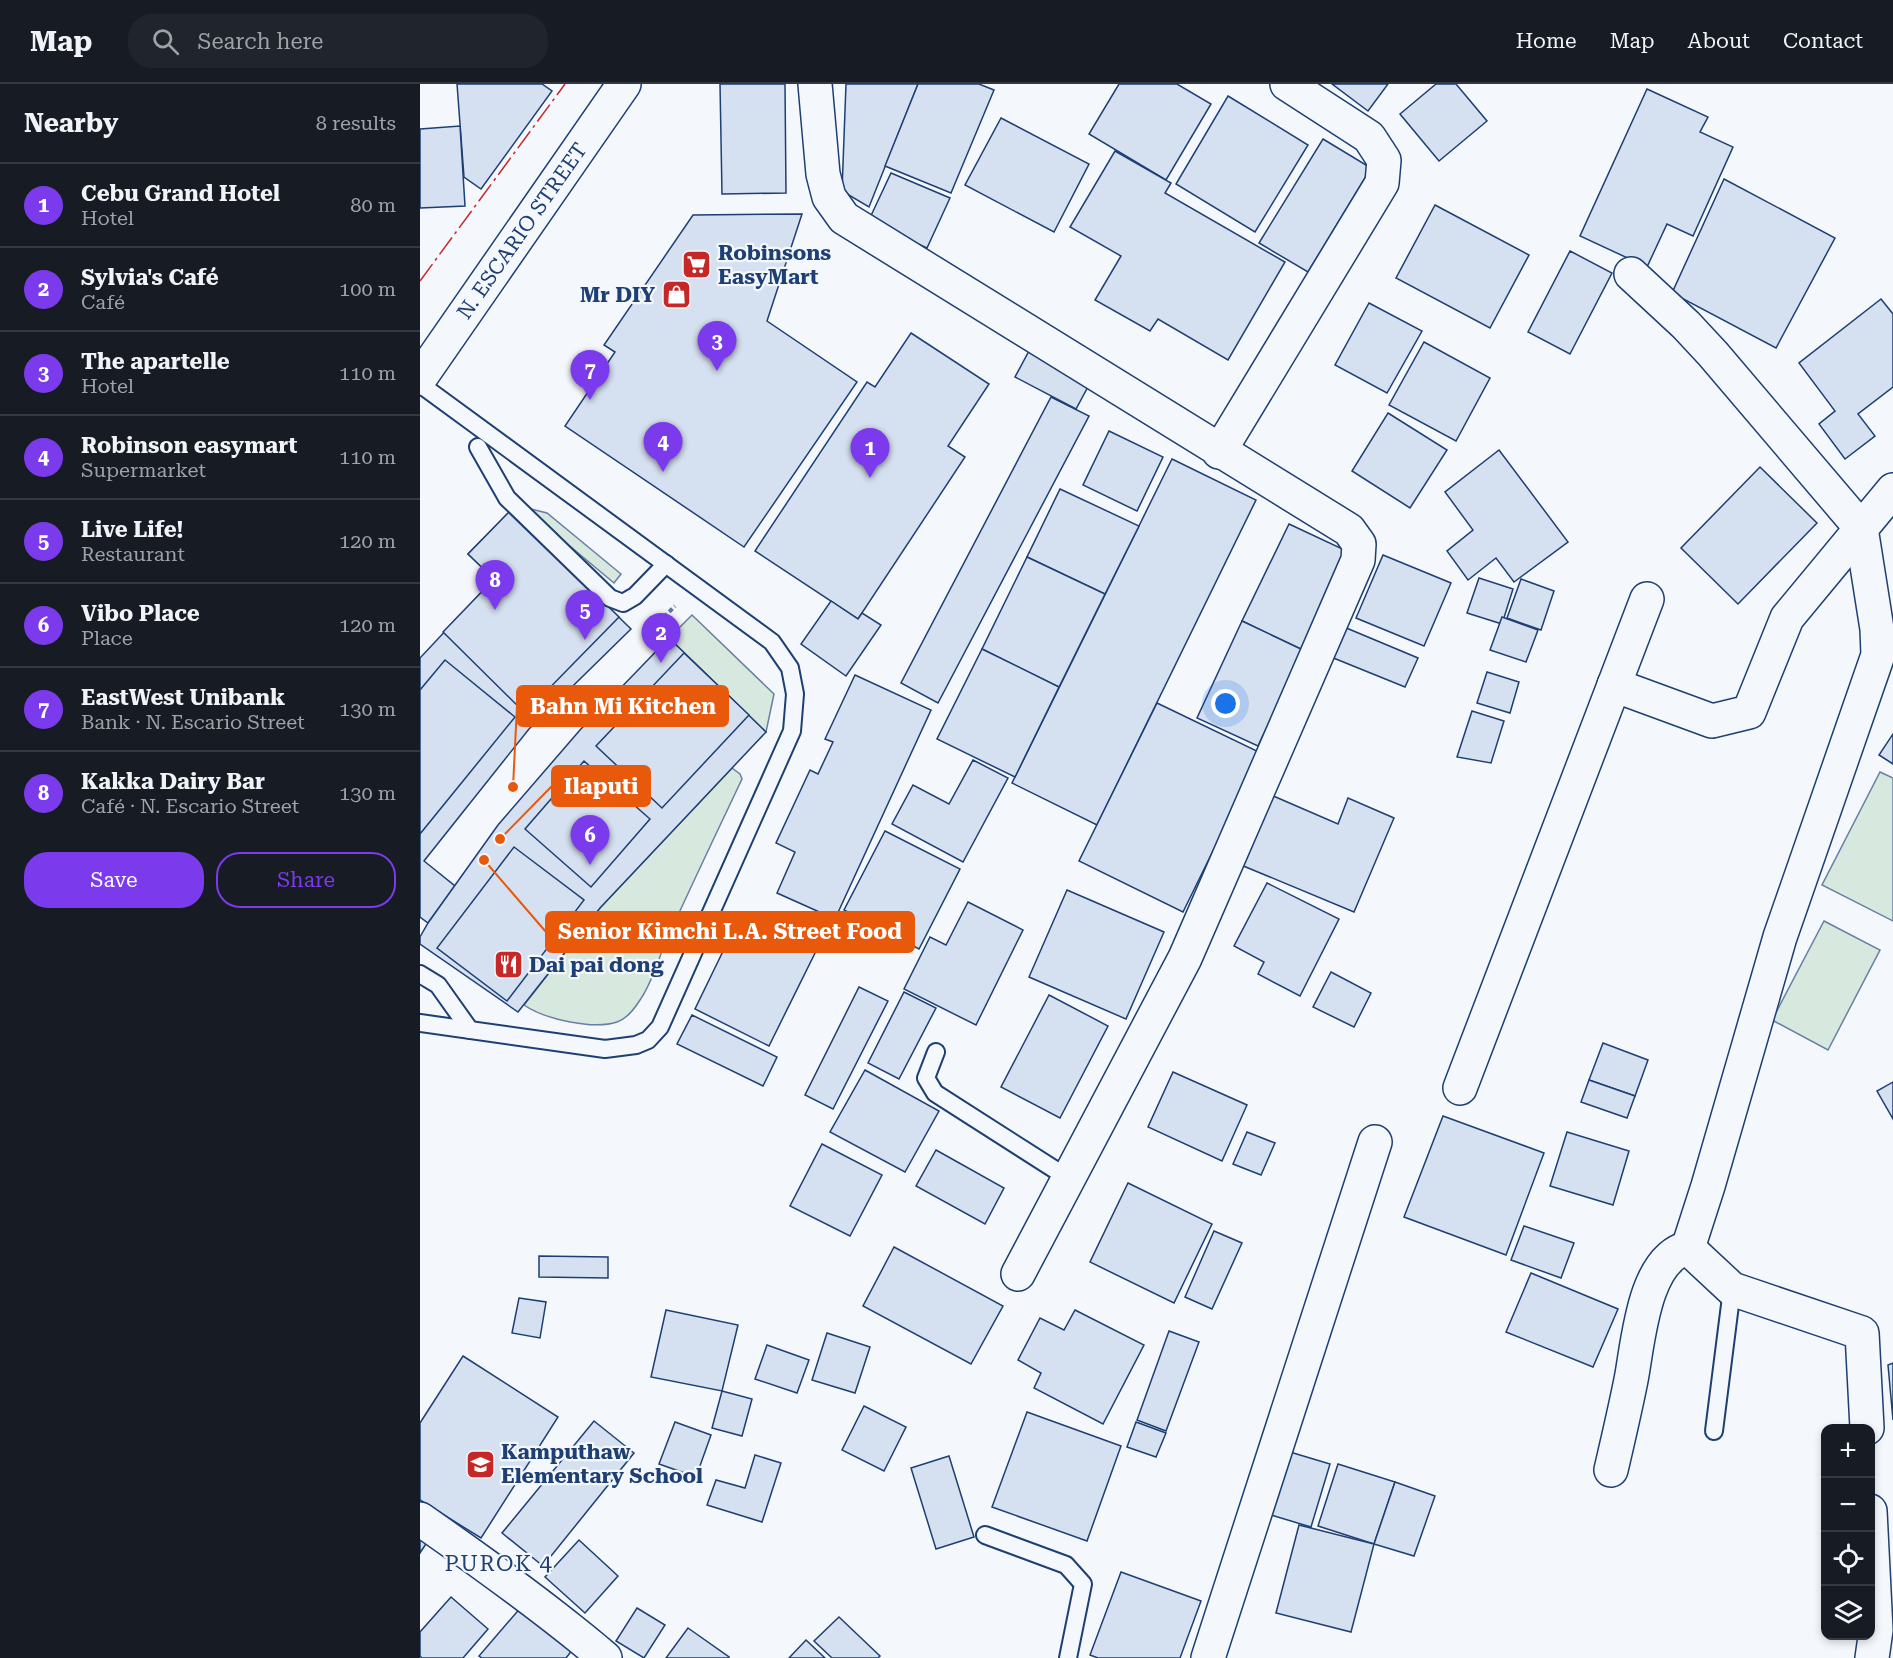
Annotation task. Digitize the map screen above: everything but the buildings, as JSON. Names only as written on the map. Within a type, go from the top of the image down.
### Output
[{"type":"street","name":"N. ESCARIO STREET","points":[[420,378],[624,84]]},
{"type":"street","points":[[815,84],[823,174],[829,197],[844,218],[1219,452],[1349,530],[1359,544],[1358,560],[1185,958],[1018,1274]]},
{"type":"street","points":[[1219,452],[1382,183],[1384,160],[1369,137],[1287,84]]},
{"type":"street","points":[[1632,274],[1713,354],[1861,528],[1885,633],[1780,937],[1688,1248]]},
{"type":"street","points":[[1614,685],[1712,721],[1749,712],[1787,618],[1893,490]]},
{"type":"street","points":[[1460,1088],[1647,599]]},
{"type":"street","points":[[1208,1658],[1375,1142]]},
{"type":"street","points":[[1688,1248],[1732,1289],[1863,1333],[1867,1424]]},
{"type":"street","points":[[1611,1470],[1632,1377],[1639,1328],[1648,1297],[1667,1260],[1678,1250],[1688,1248]]},
{"type":"street","points":[[420,1519],[575,1632],[605,1658]]},
{"type":"street","points":[[1871,1532],[1876,1629],[1872,1658]]},
{"type":"lane","points":[[420,384],[772,642],[790,668],[795,694],[792,731],[660,1027],[648,1040],[636,1046],[605,1049],[420,1023]]},
{"type":"lane","points":[[478,447],[507,498],[610,598],[623,603],[635,596],[666,564]]},
{"type":"lane","points":[[420,974],[438,985],[470,1030]]},
{"type":"lane","points":[[936,1052],[926,1078],[935,1093],[1068,1178]]},
{"type":"lane","points":[[1714,1431],[1732,1289]]},
{"type":"lane","points":[[985,1535],[1066,1565],[1083,1584],[1068,1658]]},
{"type":"path","points":[[648,633],[695,586]]},
{"type":"shaded area","points":[[523,507],[547,513],[621,574],[614,583]]},
{"type":"shaded area","points":[[692,615],[774,694],[766,732],[669,638]]},
{"type":"shaded area","points":[[732,768],[740,774],[742,779],[668,937],[645,993],[633,1010],[617,1022],[595,1025],[556,1019],[524,1005],[600,908]]},
{"type":"shaded area","points":[[1880,772],[1893,778],[1893,921],[1822,885]]},
{"type":"shaded area","points":[[1824,921],[1880,950],[1828,1050],[1772,1020]]},
{"type":"power","points":[[420,281],[565,84]]},
{"type":"place","name":"Robinsons EasyMart","points":[[697,265]]},
{"type":"place","name":"Mr DIY","points":[[676,295]]},
{"type":"place","name":"The apartelle","points":[[717,371]]},
{"type":"place","name":"EastWest Unibank","points":[[590,400]]},
{"type":"place","name":"Robinson easymart","points":[[663,472]]},
{"type":"place","name":"Cebu Grand Hotel","points":[[870,478]]},
{"type":"place","name":"Kakka Dairy Bar","points":[[495,610]]},
{"type":"place","name":"Live Life!","points":[[585,640]]},
{"type":"place","name":"Sylvia's Café","points":[[661,663]]},
{"type":"place","name":"Bahn Mi Kitchen","points":[[513,787]]},
{"type":"place","name":"Ilaputi","points":[[500,839]]},
{"type":"place","name":"Senior Kimchi L.A. Street Food","points":[[484,860]]},
{"type":"place","name":"Vibo Place","points":[[590,865]]},
{"type":"place","name":"Dai pai dong","points":[[508,965]]},
{"type":"place","name":"Kamputhaw Elementary School","points":[[480,1464]]},
{"type":"district","name":"PUROK 4","points":[[499,1563]]}]
